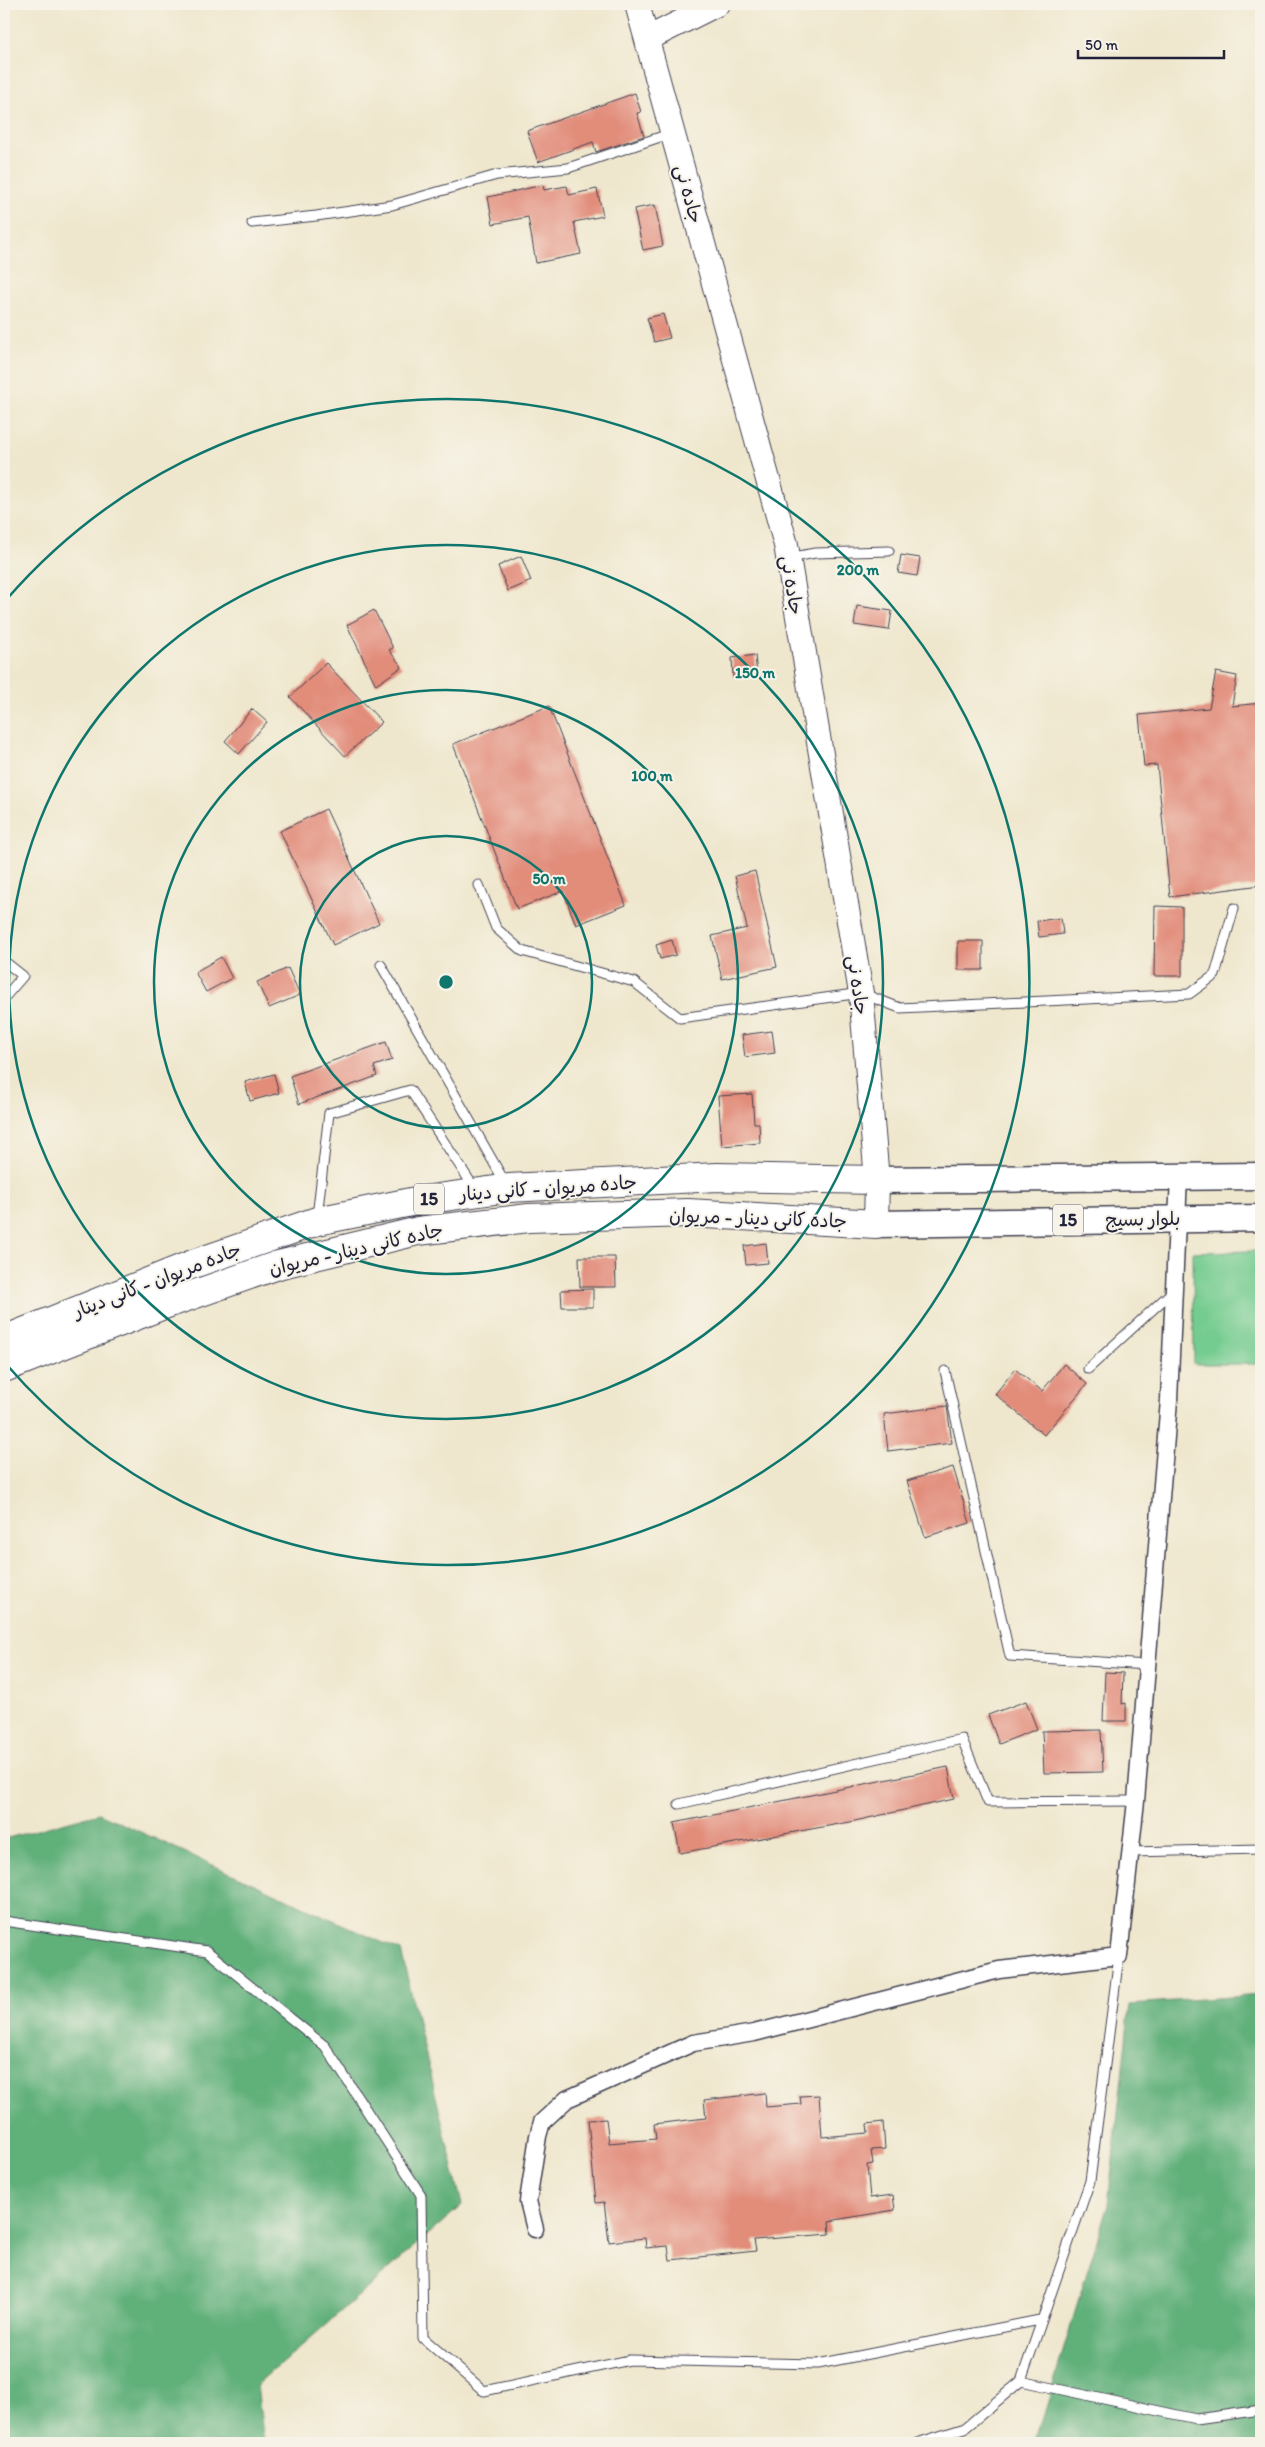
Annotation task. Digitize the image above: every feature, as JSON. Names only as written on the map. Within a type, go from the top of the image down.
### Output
[{"type":"highway","name":"جاده مریوان - کانی دینار","points":[[4,1340],[193,1264],[317,1221],[477,1191],[717,1177],[877,1180]]},
{"type":"highway","name":"جاده کانی دینار - مریوان","points":[[4,1368],[160,1306],[278,1265],[418,1232],[529,1218],[688,1213],[876,1224]]},
{"type":"main road","name":"جاده نی","points":[[637,4],[788,558],[861,993],[877,1180],[876,1224]]},
{"type":"main road","points":[[647,38],[717,4]]},
{"type":"main road","name":"15","points":[[877,1180],[1261,1176]]},
{"type":"main road","name":"بلوار بسیج","points":[[876,1224],[1261,1218]]},
{"type":"street","points":[[536,2229],[528,2201],[538,2136],[542,2122],[567,2098],[693,2043],[754,2033],[999,1970],[1119,1956],[1136,1801],[1169,1400],[1179,1176]]},
{"type":"lane","points":[[252,222],[316,216],[392,205],[497,175],[568,168],[672,133]]},
{"type":"lane","points":[[788,558],[815,553],[889,550]]},
{"type":"lane","points":[[479,885],[496,928],[522,951],[584,966],[634,982],[680,1018],[861,993],[900,1008],[1188,994],[1216,975],[1234,908]]},
{"type":"lane","points":[[4,961],[23,976],[4,998]]},
{"type":"lane","points":[[381,965],[509,1188]]},
{"type":"lane","points":[[317,1221],[329,1113],[410,1090],[477,1191]]},
{"type":"lane","points":[[1088,1369],[1174,1290]]},
{"type":"lane","points":[[945,1371],[1010,1656],[1147,1665]]},
{"type":"lane","points":[[679,1804],[962,1740],[988,1802],[1136,1801]]},
{"type":"lane","points":[[1131,1852],[1261,1849]]},
{"type":"lane","points":[[4,1921],[207,1950],[325,2046],[421,2195],[422,2338],[484,2391],[630,2360],[818,2364],[1040,2320]]},
{"type":"lane","points":[[917,2443],[965,2428],[1021,2381],[1040,2320],[1090,2181],[1119,1956]]},
{"type":"lane","points":[[1021,2381],[1196,2419],[1261,2410]]},
{"type":"green space","points":[[1261,1251],[1261,1364],[1194,1364],[1193,1252]]},
{"type":"green space","points":[[99,1813],[401,1951],[462,2205],[257,2385],[264,2443],[4,2443],[4,1839]]},
{"type":"green space","points":[[1261,1995],[1261,2443],[1035,2443],[1108,2204],[1130,2004]]},
{"type":"building","points":[[635,93],[641,112],[637,113],[644,136],[596,152],[593,142],[538,162],[527,131]]},
{"type":"building","points":[[543,185],[544,190],[567,186],[569,195],[597,189],[603,216],[574,222],[581,254],[536,263],[528,217],[493,224],[488,197]]},
{"type":"building","points":[[655,205],[663,246],[643,250],[634,209]]},
{"type":"building","points":[[663,314],[670,338],[654,342],[647,318]]},
{"type":"building","points":[[901,555],[920,558],[917,576],[898,573]]},
{"type":"building","points":[[521,556],[531,581],[508,591],[498,566]]},
{"type":"building","points":[[857,606],[892,611],[889,630],[854,625]]},
{"type":"building","points":[[374,610],[393,648],[389,650],[402,667],[376,685],[347,625]]},
{"type":"building","points":[[755,655],[757,675],[733,677],[732,658]]},
{"type":"building","points":[[326,663],[382,722],[345,756],[290,697]]},
{"type":"building","points":[[1216,672],[1237,676],[1232,706],[1261,703],[1261,885],[1170,897],[1157,765],[1144,766],[1139,715],[1209,708]]},
{"type":"building","points":[[549,706],[626,905],[576,925],[563,891],[517,909],[453,744]]},
{"type":"building","points":[[252,709],[267,722],[239,754],[225,741]]},
{"type":"building","points":[[326,809],[379,923],[333,945],[280,831]]},
{"type":"building","points":[[755,871],[777,967],[722,979],[712,936],[747,928],[735,876]]},
{"type":"building","points":[[1155,906],[1182,907],[1182,976],[1154,976]]},
{"type":"building","points":[[1061,918],[1063,934],[1039,937],[1037,921]]},
{"type":"building","points":[[672,940],[676,955],[660,959],[656,945]]},
{"type":"building","points":[[958,941],[983,941],[983,970],[958,970]]},
{"type":"building","points":[[221,957],[232,978],[206,992],[195,972]]},
{"type":"building","points":[[288,968],[300,995],[269,1008],[257,982]]},
{"type":"building","points":[[772,1031],[775,1053],[745,1057],[742,1035]]},
{"type":"building","points":[[386,1042],[392,1060],[374,1066],[377,1076],[299,1104],[290,1076]]},
{"type":"building","points":[[274,1074],[279,1093],[250,1101],[245,1082]]},
{"type":"building","points":[[752,1094],[754,1123],[759,1123],[760,1143],[722,1146],[718,1096]]},
{"type":"building","points":[[766,1243],[768,1263],[746,1265],[744,1246]]},
{"type":"building","points":[[579,1257],[615,1257],[616,1287],[580,1287]]},
{"type":"building","points":[[593,1289],[593,1307],[562,1307],[561,1290]]},
{"type":"building","points":[[1064,1364],[1087,1384],[1044,1435],[995,1394],[1015,1369],[1042,1391]]},
{"type":"building","points":[[947,1406],[952,1443],[888,1451],[884,1414]]},
{"type":"building","points":[[953,1467],[970,1523],[925,1537],[907,1481]]},
{"type":"building","points":[[1105,1672],[1123,1673],[1122,1704],[1126,1703],[1126,1721],[1103,1721]]},
{"type":"building","points":[[1026,1701],[1037,1729],[999,1744],[988,1715]]},
{"type":"building","points":[[1101,1730],[1103,1772],[1044,1773],[1042,1731]]},
{"type":"building","points":[[948,1767],[954,1799],[850,1822],[680,1853],[674,1823]]},
{"type":"building","points":[[765,2093],[766,2107],[801,2104],[800,2096],[819,2095],[822,2137],[868,2133],[867,2124],[883,2122],[885,2149],[871,2150],[873,2164],[867,2165],[870,2198],[893,2195],[895,2210],[829,2221],[830,2234],[754,2240],[756,2251],[670,2260],[668,2246],[646,2248],[645,2238],[609,2242],[604,2202],[596,2203],[588,2120],[606,2119],[609,2143],[656,2139],[654,2124],[706,2118],[704,2100]]}]
